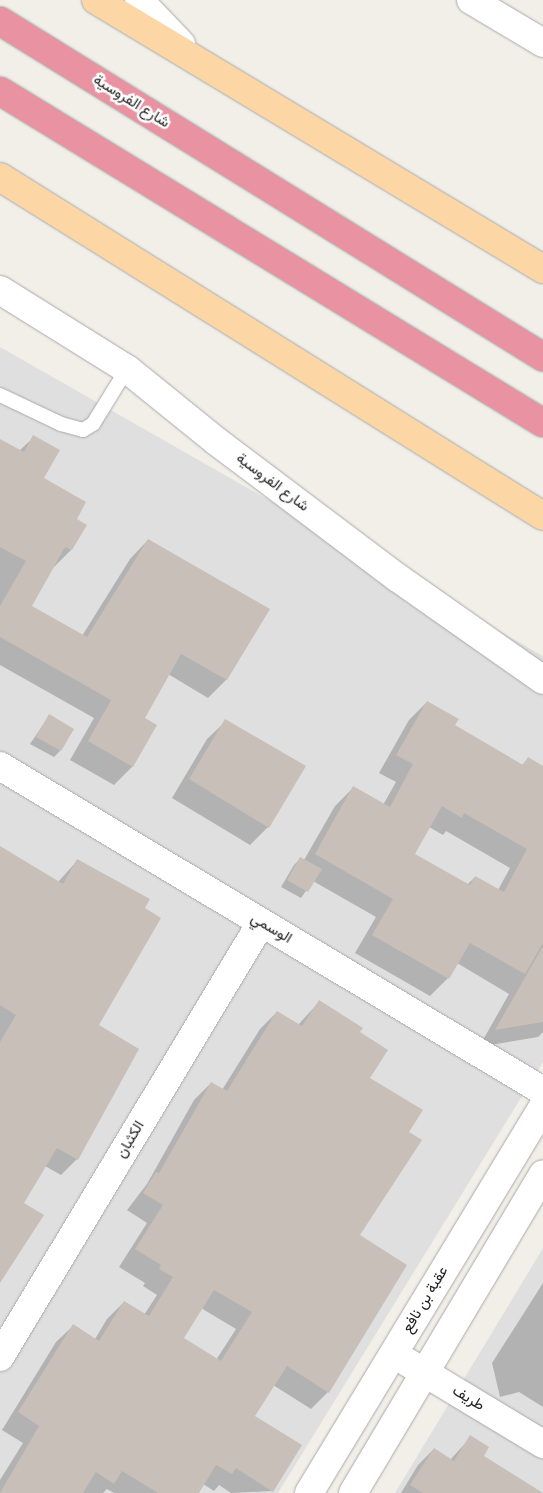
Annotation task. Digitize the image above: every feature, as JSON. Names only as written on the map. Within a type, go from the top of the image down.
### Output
[{"type":"highway","name":"شارع الفروسية","points":[[0,21],[543,357]]},
{"type":"highway","points":[[0,91],[543,423]]},
{"type":"main road","points":[[96,0],[543,269]]},
{"type":"main road","points":[[0,177],[543,516]]},
{"type":"street","points":[[139,0],[163,28],[201,62]]},
{"type":"street","points":[[471,0],[543,43]]},
{"type":"street","name":"شارع الفروسية","points":[[0,290],[127,369],[216,441],[398,578],[543,680]]},
{"type":"street","name":"الوسمي","points":[[0,766],[543,1091]]},
{"type":"street","name":"الكثبان","points":[[0,1357],[261,923]]},
{"type":"street","name":"عقبة بن نافع","points":[[309,1493],[543,1107]]},
{"type":"street","points":[[353,1493],[423,1372],[543,1174]]},
{"type":"street","name":"طريف","points":[[394,1354],[543,1444]]},
{"type":"lane","points":[[0,395],[61,424],[83,430],[92,424],[127,369]]},
{"type":"shaded area","points":[[0,347],[543,656],[543,1062],[278,1493],[0,1493]]},
{"type":"shaded area","points":[[543,1248],[543,1493],[395,1493]]},
{"type":"building","points":[[33,435],[60,450],[44,478],[86,502],[77,519],[87,525],[72,550],[65,547],[32,606],[87,637],[148,539],[270,609],[227,680],[181,654],[145,718],[157,725],[133,767],[88,741],[111,700],[0,637],[0,606],[26,561],[0,547],[0,439],[24,452]]},
{"type":"building","points":[[427,701],[459,719],[455,725],[523,765],[528,757],[543,766],[543,943],[525,974],[470,943],[449,979],[372,935],[393,899],[315,854],[353,786],[390,807],[413,764],[396,755]],"holes":[[[442,806],[462,818],[464,813],[527,849],[504,892],[475,876],[470,885],[415,854]]]},
{"type":"building","points":[[49,714],[74,729],[61,751],[36,737]]},
{"type":"building","points":[[225,719],[306,766],[269,828],[189,779]]},
{"type":"building","points":[[0,846],[63,884],[77,859],[150,899],[145,908],[161,918],[99,1025],[139,1049],[78,1160],[57,1148],[24,1203],[44,1215],[0,1283],[0,1042],[16,1015],[0,1005]]},
{"type":"building","points":[[300,857],[322,869],[308,892],[287,880]]},
{"type":"building","points":[[543,946],[543,1022],[495,1030]]},
{"type":"building","points":[[319,1000],[363,1028],[360,1032],[388,1050],[370,1078],[423,1110],[409,1132],[422,1140],[360,1235],[407,1265],[329,1393],[287,1366],[255,1416],[302,1445],[273,1492],[236,1468],[232,1474],[216,1465],[199,1493],[158,1493],[122,1471],[114,1484],[96,1472],[83,1493],[0,1493],[39,1426],[18,1412],[73,1324],[99,1341],[124,1301],[149,1316],[173,1277],[159,1269],[161,1265],[135,1249],[163,1205],[143,1193],[156,1172],[159,1173],[211,1082],[227,1091],[277,1011],[302,1026]],"holes":[[[214,1290],[252,1312],[221,1361],[184,1338]]]},
{"type":"building","points":[[470,1435],[489,1447],[484,1456],[543,1493],[423,1493],[410,1485],[434,1448],[454,1461]]}]
